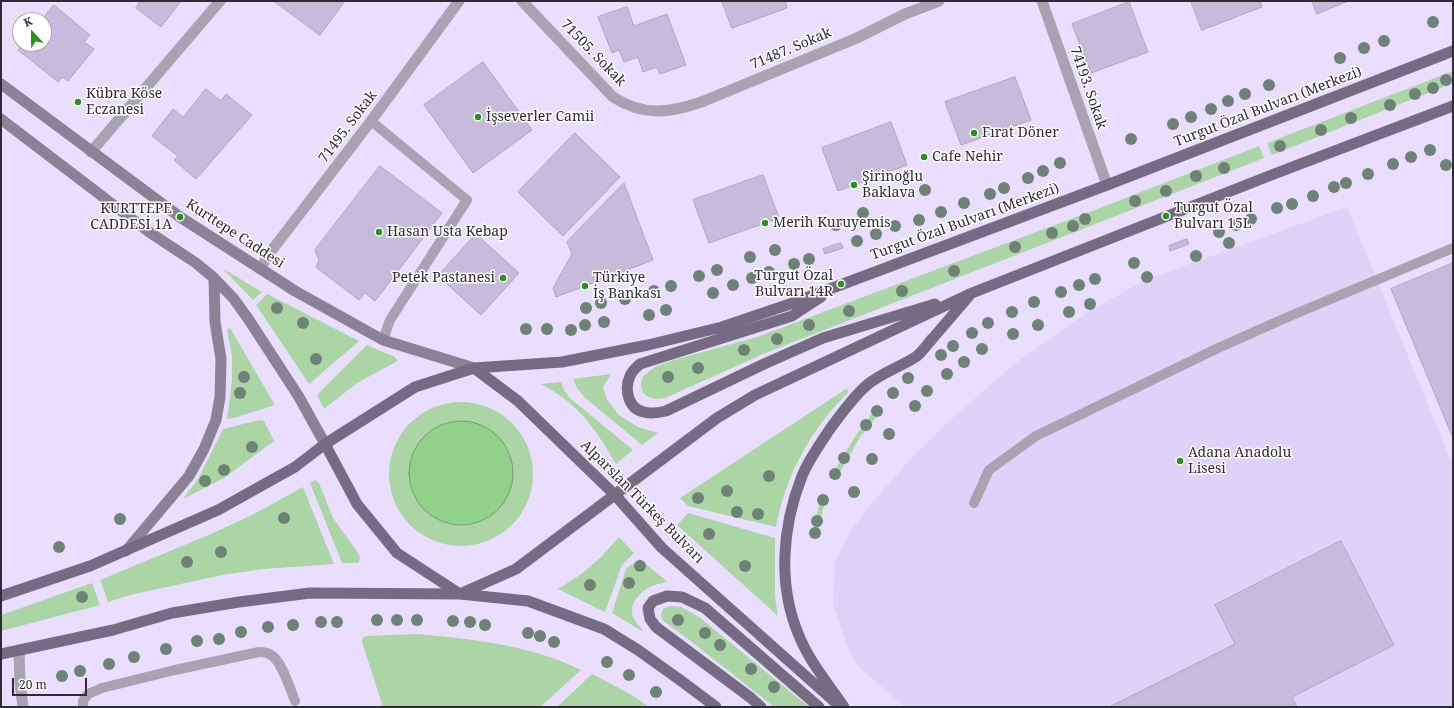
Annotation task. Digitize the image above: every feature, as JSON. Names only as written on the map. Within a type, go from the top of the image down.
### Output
[{"type":"main road","name":"Turgut Özal Bulvarı (Merkezi)","points":[[126,551],[218,510],[295,467],[325,444],[415,387],[474,368],[562,362],[648,345],[722,327],[787,305],[1106,185],[1453,51]]},
{"type":"main road","name":"Kurttepe Caddesi","points":[[1,84],[180,217],[295,292],[383,340],[474,368]]},
{"type":"main road","points":[[460,594],[516,569],[717,418],[755,395],[972,293],[1166,216],[1453,106]]},
{"type":"main road","points":[[1,119],[149,232],[196,263],[214,278],[234,299],[299,397],[357,504],[397,553],[460,594]]},
{"type":"main road","points":[[1,596],[90,566],[126,551],[189,476],[204,449],[216,420],[220,397],[221,359],[215,322],[214,278]]},
{"type":"main road","points":[[841,284],[792,316],[640,364],[633,371],[630,377],[627,387],[629,400],[633,407],[642,412],[652,414],[666,411],[764,364],[823,338],[972,293]]},
{"type":"main road","points":[[842,707],[800,638],[788,604],[784,576],[785,548],[789,518],[795,496],[802,475],[809,462],[845,409],[867,385],[917,355],[972,293]]},
{"type":"main road","name":"Alparslan Türkeş Bulvarı","points":[[474,368],[518,401],[615,495],[662,548],[842,707]]},
{"type":"main road","points":[[1,654],[112,630],[172,613],[247,600],[310,593],[460,594],[528,601],[604,629],[644,654],[716,707]]},
{"type":"main road","points":[[761,707],[656,627],[650,619],[648,608],[653,601],[667,596],[682,597],[705,608],[819,707]]},
{"type":"street","points":[[91,152],[220,1]]},
{"type":"street","name":"71495. Sokak","points":[[260,269],[269,254],[372,121],[459,1]]},
{"type":"street","name":"71505. Sokak","points":[[522,1],[613,97],[630,107],[651,112]]},
{"type":"street","name":"71487. Sokak","points":[[651,112],[679,109],[704,101],[857,38],[905,14],[939,1]]},
{"type":"street","name":"74193. Sokak","points":[[1042,1],[1106,185]]},
{"type":"street","points":[[19,650],[20,682],[23,707]]},
{"type":"lane","points":[[372,121],[468,200],[390,320],[383,340]]},
{"type":"lane","points":[[974,503],[989,470],[1036,436],[1216,349],[1290,316],[1453,248]]},
{"type":"lane","points":[[83,707],[83,701],[88,694],[102,688],[175,670],[259,652],[266,652],[273,655],[279,664],[295,701]]},
{"type":"shaded area","points":[[1453,71],[1453,83],[1272,155],[1267,143]]},
{"type":"shaded area","points":[[1259,146],[1264,158],[763,354],[665,398],[654,399],[649,397],[645,395],[641,387],[643,376],[655,367],[677,359],[757,337],[1100,208]]},
{"type":"shaded area","name":"Adana Anadolu Lisesi","points":[[1347,207],[1453,466],[1453,707],[905,707],[859,667],[848,649],[833,604],[835,561],[851,530],[872,503],[913,456],[959,412],[1017,362],[1085,314],[1145,280]]},
{"type":"shaded area","points":[[222,268],[262,292],[253,300]]},
{"type":"shaded area","points":[[267,294],[359,341],[309,384],[256,305]]},
{"type":"shaded area","points":[[230,328],[275,405],[227,419],[232,381],[232,356],[227,330]]},
{"type":"shaded area","points":[[367,345],[395,357],[397,360],[396,362],[357,383],[324,409],[317,395]]},
{"type":"shaded area","points":[[611,374],[603,387],[607,400],[619,415],[638,427],[658,433],[642,445],[584,397],[577,388],[573,379]]},
{"type":"shaded area","points":[[561,382],[564,390],[570,398],[633,450],[616,464],[601,439],[585,418],[566,400],[541,384]]},
{"type":"shaded area","points":[[846,389],[848,390],[848,393],[822,422],[802,454],[786,490],[776,527],[688,506],[680,498]]},
{"type":"shaded area","points":[[454,402],[468,402],[495,410],[507,418],[517,428],[528,446],[532,460],[532,488],[528,502],[517,520],[507,530],[489,541],[468,546],[454,546],[427,538],[415,530],[405,520],[394,502],[389,481],[389,467],[397,440],[405,428],[415,418],[433,407]]},
{"type":"shaded area","points":[[876,407],[881,411],[860,437],[837,477],[832,475],[856,435]]},
{"type":"shaded area","points":[[259,420],[264,421],[274,441],[224,478],[183,499],[198,479],[223,429]]},
{"type":"shaded area","points":[[461,421],[481,425],[498,436],[509,453],[513,473],[509,493],[498,510],[481,521],[461,525],[441,521],[424,510],[413,493],[409,473],[413,453],[424,436],[441,425]]},
{"type":"shaded area","points":[[315,480],[319,483],[333,518],[359,554],[360,559],[358,563],[342,563],[310,483]]},
{"type":"shaded area","points":[[303,487],[334,564],[264,569],[222,575],[130,595],[108,602],[100,580],[211,534],[254,514]]},
{"type":"shaded area","points":[[821,496],[826,497],[817,536],[812,535]]},
{"type":"shaded area","points":[[688,513],[775,538],[775,596],[778,616],[677,525]]},
{"type":"shaded area","points":[[619,537],[634,553],[622,565],[605,612],[558,589],[580,575],[600,558]]},
{"type":"shaded area","points":[[639,559],[667,581],[650,587],[636,599],[632,609],[632,615],[643,630],[642,631],[612,613],[626,569]]},
{"type":"shaded area","points":[[92,583],[100,605],[1,631],[1,615]]},
{"type":"shaded area","points":[[670,606],[681,607],[699,617],[809,707],[774,707],[663,621],[661,615],[663,609]]},
{"type":"shaded area","points":[[417,634],[501,644],[562,661],[581,670],[540,707],[383,707],[362,642],[363,638],[365,636]]},
{"type":"shaded area","points":[[592,674],[632,695],[649,707],[557,707]]},
{"type":"building","points":[[141,1],[181,1],[161,27],[136,8]]},
{"type":"building","points":[[274,1],[345,1],[320,35]]},
{"type":"building","points":[[722,1],[785,1],[787,8],[732,28]]},
{"type":"building","points":[[1191,1],[1260,1],[1262,7],[1202,30]]},
{"type":"building","points":[[1312,1],[1348,1],[1317,14]]},
{"type":"building","points":[[1129,2],[1148,52],[1091,73],[1072,24]]},
{"type":"building","points":[[54,5],[90,35],[84,42],[94,49],[68,81],[62,77],[58,82],[20,52],[52,52],[52,12],[48,12]]},
{"type":"building","points":[[627,7],[634,26],[667,14],[686,65],[660,74],[657,67],[643,72],[638,57],[624,62],[619,50],[612,53],[598,17]]},
{"type":"building","name":"İşseverler Camii","points":[[483,62],[532,130],[473,173],[424,105]]},
{"type":"building","points":[[1015,77],[1031,120],[961,145],[945,102]]},
{"type":"building","points":[[206,89],[221,101],[226,94],[252,115],[196,179],[174,160],[178,156],[152,136],[173,109],[183,117]]},
{"type":"building","points":[[891,122],[907,165],[838,191],[822,148]]},
{"type":"building","points":[[575,133],[620,177],[563,236],[518,192]]},
{"type":"building","name":"Hasan Usta Kebap","points":[[380,166],[442,213],[375,301],[365,293],[359,300],[316,267],[319,260],[315,250]]},
{"type":"building","points":[[763,175],[779,218],[709,243],[693,200]]},
{"type":"building","points":[[624,183],[653,260],[556,297],[553,288],[572,254],[567,242]]},
{"type":"building","points":[[476,234],[519,273],[481,315],[438,276]]},
{"type":"building","points":[[1187,239],[1189,244],[1170,251],[1169,246]]},
{"type":"building","points":[[841,243],[843,248],[825,254],[823,249]]},
{"type":"building","points":[[1453,263],[1453,438],[1391,289]]},
{"type":"building","points":[[1341,541],[1394,645],[1292,697],[1297,707],[1109,707],[1235,644],[1215,605]]},
{"type":"place","name":"Kübra Köse Eczanesi","points":[[78,102]]},
{"type":"place","name":"İşseverler Camii","points":[[478,117]]},
{"type":"place","name":"Fırat Döner","points":[[974,133]]},
{"type":"place","name":"Cafe Nehir","points":[[924,157]]},
{"type":"place","name":"Şirinoğlu Baklava","points":[[854,185]]},
{"type":"place","name":"Turgut Özal Bulvarı 15L","points":[[1166,216]]},
{"type":"place","name":"KURTTEPE CADDESİ 1A","points":[[180,217]]},
{"type":"place","name":"Merih Kuruyemis","points":[[765,223]]},
{"type":"place","name":"Hasan Usta Kebap","points":[[379,232]]},
{"type":"place","name":"Petek Pastanesi","points":[[503,278]]},
{"type":"place","name":"Turgut Özal Bulvarı 14R","points":[[841,284]]},
{"type":"place","name":"Türkiye İş Bankası","points":[[585,286]]},
{"type":"place","name":"Adana Anadolu Lisesi","points":[[1180,461]]}]
